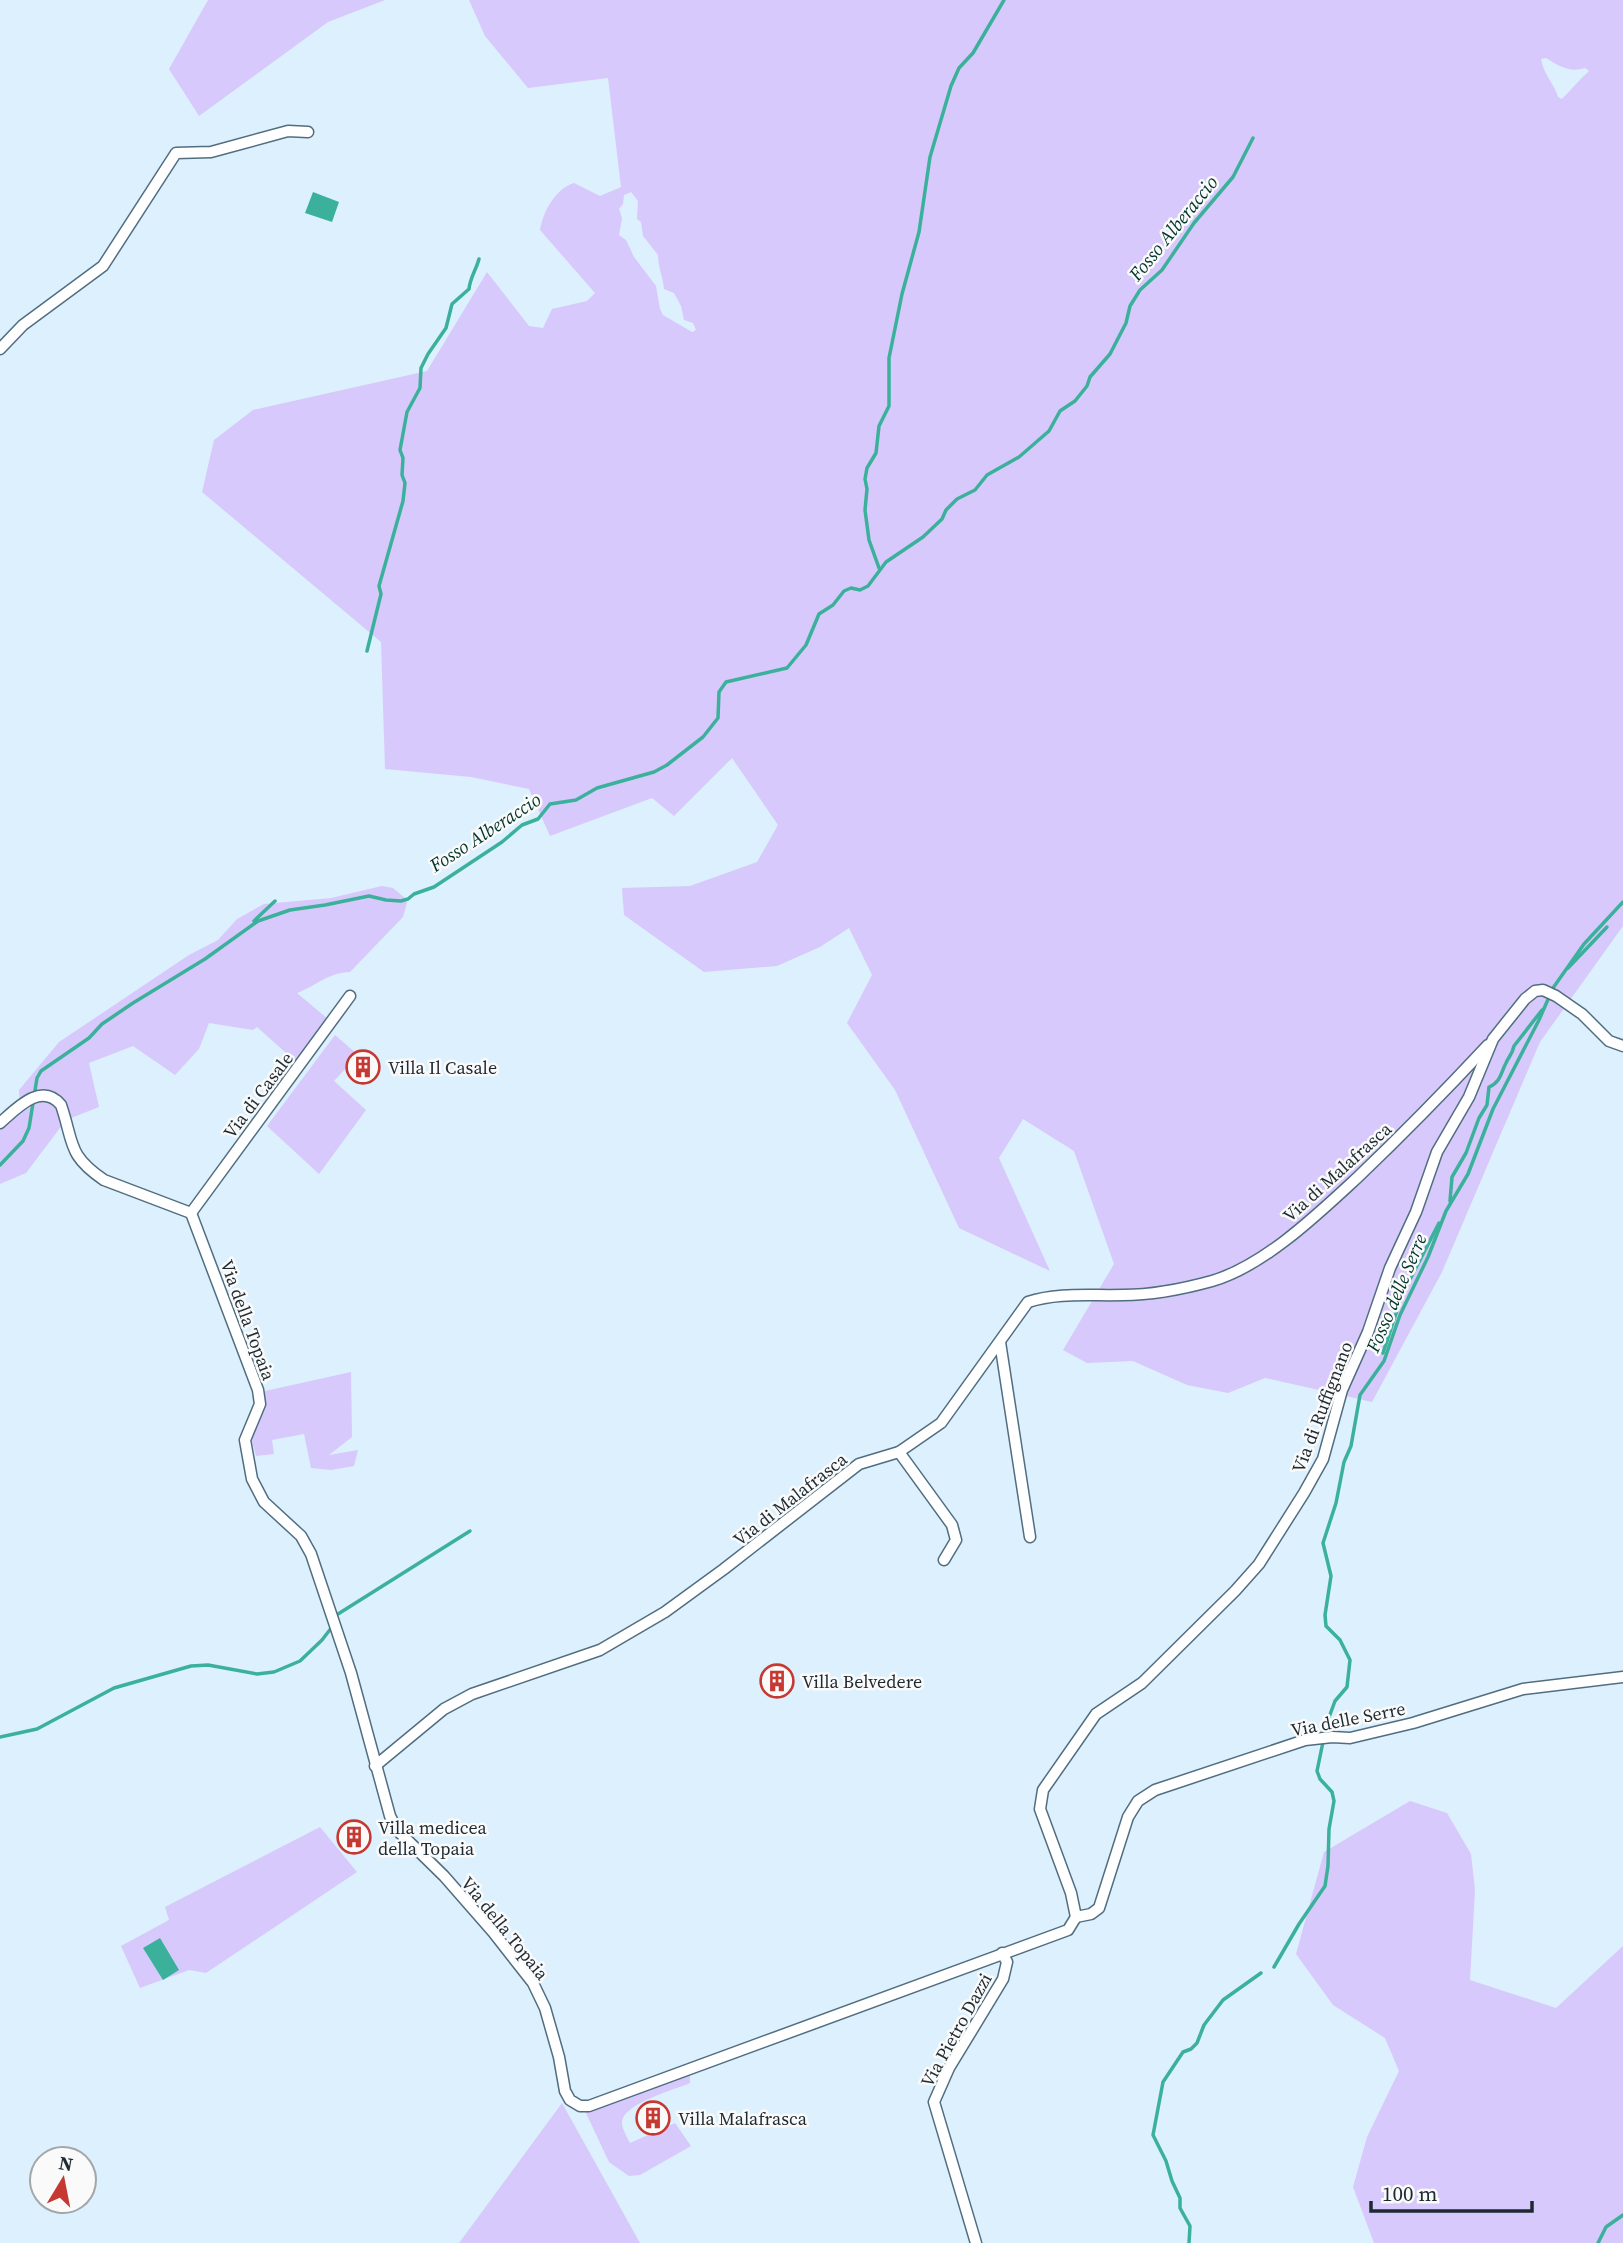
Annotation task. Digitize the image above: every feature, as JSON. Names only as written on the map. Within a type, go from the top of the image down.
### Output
[{"type":"street","points":[[0,349],[23,325],[103,267],[176,153],[211,152],[288,131],[308,132]]},
{"type":"street","name":"Via di Ruffignano","points":[[1076,1917],[1071,1893],[1040,1809],[1043,1790],[1096,1714],[1142,1683],[1259,1564],[1304,1493],[1323,1459],[1342,1390],[1368,1332],[1390,1269],[1416,1212],[1437,1152],[1469,1097],[1493,1039],[1525,999],[1535,991],[1551,993],[1595,1025],[1609,1041],[1623,1046]]},
{"type":"street","name":"Via di Casale","points":[[191,1213],[349,996]]},
{"type":"street","name":"Via di Malafrasca","points":[[375,1766],[444,1709],[472,1694],[600,1650],[664,1612],[734,1562],[859,1464],[899,1452],[941,1423],[1028,1302],[1042,1297],[1126,1295],[1176,1289],[1214,1280],[1249,1264],[1316,1217],[1423,1114],[1493,1039]]},
{"type":"street","points":[[1,1123],[18,1107],[38,1095],[56,1099],[63,1110],[76,1156],[93,1172],[104,1180],[191,1213]]},
{"type":"street","name":"Via della Topaia","points":[[191,1213],[258,1390],[260,1404],[244,1440],[252,1479],[264,1502],[301,1536],[311,1554],[351,1673],[390,1816],[397,1830],[493,1932],[533,1983],[545,2008],[565,2091],[570,2100],[580,2106],[589,2106],[1002,1953]]},
{"type":"street","points":[[1000,1342],[1030,1537]]},
{"type":"street","points":[[899,1452],[952,1525],[956,1540],[944,1560]]},
{"type":"street","name":"Via delle Serre","points":[[1076,1917],[1091,1914],[1099,1908],[1128,1817],[1138,1801],[1155,1790],[1305,1740],[1350,1738],[1413,1723],[1522,1689],[1623,1677]]},
{"type":"street","points":[[1002,1953],[1068,1930],[1076,1917]]},
{"type":"street","name":"Via Pietro Dazzi","points":[[976,2243],[934,2102],[949,2068],[1003,1979],[1007,1962],[1002,1953]]},
{"type":"shaded area","points":[[208,0],[385,0],[328,22],[199,116],[169,69]]},
{"type":"shaded area","points":[[469,0],[1623,0],[1623,926],[1540,1042],[1442,1272],[1372,1402],[1265,1378],[1228,1393],[1187,1385],[1133,1361],[1087,1363],[1063,1350],[1114,1264],[1074,1151],[1023,1119],[999,1158],[1050,1271],[959,1228],[895,1090],[847,1023],[872,975],[849,928],[820,947],[777,966],[704,972],[624,915],[622,888],[690,886],[757,862],[778,825],[732,758],[674,816],[652,798],[550,836],[529,789],[471,777],[385,769],[381,642],[202,492],[214,440],[253,410],[427,371],[487,272],[529,326],[543,328],[552,309],[587,301],[595,293],[540,230],[551,202],[567,186],[574,183],[600,196],[621,187],[608,78],[528,88],[485,36]],"holes":[[[1546,58],[1565,68],[1585,68],[1589,71],[1562,99],[1558,97],[1544,70],[1541,59]],[[631,192],[638,201],[637,219],[641,222],[643,236],[658,255],[664,289],[674,293],[684,320],[693,323],[696,330],[692,332],[663,315],[656,286],[634,257],[626,240],[619,235],[622,218],[619,209],[624,195]]]},
{"type":"shaded area","points":[[313,192],[339,202],[332,222],[305,213]]},
{"type":"shaded area","points":[[382,886],[393,888],[405,898],[407,903],[403,917],[350,972],[329,977],[297,993],[328,1019],[295,1061],[257,1027],[253,1030],[209,1023],[199,1049],[175,1075],[133,1046],[89,1063],[99,1107],[66,1120],[26,1173],[0,1184],[0,1123],[20,1107],[19,1090],[59,1042],[189,955],[218,940],[237,919],[264,904],[331,898]]},
{"type":"shaded area","points":[[335,1035],[358,1055],[334,1081],[366,1110],[319,1174],[267,1126]]},
{"type":"shaded area","points":[[351,1372],[352,1437],[329,1455],[358,1450],[354,1466],[331,1470],[311,1468],[304,1434],[272,1440],[274,1454],[256,1456],[252,1441],[265,1391]]},
{"type":"shaded area","points":[[1410,1801],[1447,1813],[1471,1854],[1475,1890],[1470,1980],[1556,2008],[1623,1946],[1623,2243],[1374,2243],[1353,2187],[1367,2137],[1399,2071],[1385,2038],[1333,2005],[1296,1954],[1324,1852]]},
{"type":"shaded area","points":[[320,1827],[357,1872],[206,1973],[189,1970],[140,1988],[121,1946],[169,1920],[165,1907]]},
{"type":"shaded area","points":[[160,1938],[179,1970],[163,1980],[143,1948]]},
{"type":"shaded area","points":[[690,2074],[690,2083],[632,2108],[625,2114],[622,2123],[630,2143],[675,2123],[691,2146],[640,2175],[629,2176],[609,2162],[585,2111]]},
{"type":"shaded area","points":[[562,2103],[640,2243],[459,2243]]},
{"type":"waterway","points":[[879,568],[869,540],[865,479],[867,468],[876,453],[879,426],[889,406],[889,358],[902,294],[919,232],[930,157],[959,68],[973,53],[1004,0]]},
{"type":"waterway","name":"Fosso Alberaccio","points":[[0,1165],[23,1141],[29,1128],[37,1078],[41,1071],[89,1038],[102,1024],[205,959],[258,921],[290,910],[369,896],[386,900],[408,899],[434,887],[502,842],[522,825],[538,819],[550,804],[576,800],[597,788],[654,772],[703,737],[718,718],[719,692],[726,682],[787,668],[806,645],[819,614],[833,605],[844,591],[851,588],[860,590],[868,586],[886,562],[923,537],[942,519],[946,510],[957,499],[975,490],[987,475],[1019,457],[1049,431],[1060,411],[1075,401],[1087,386],[1090,377],[1110,354],[1126,323],[1130,306],[1140,290],[1162,270],[1194,223],[1233,177],[1253,138]]},
{"type":"waterway","points":[[367,651],[381,594],[379,586],[403,501],[405,483],[400,450],[407,412],[420,388],[421,368],[446,328],[452,304],[469,289],[479,259]]},
{"type":"waterway","points":[[254,921],[275,901]]},
{"type":"waterway","name":"Fosso delle Serre","points":[[1328,1720],[1335,1701],[1347,1687],[1350,1660],[1340,1640],[1326,1626],[1331,1576],[1323,1543],[1336,1503],[1344,1462],[1351,1446],[1360,1395],[1384,1361],[1400,1315],[1428,1257],[1446,1211],[1468,1174],[1493,1109],[1553,988],[1584,944],[1623,902]]},
{"type":"waterway","points":[[1568,968],[1607,927]]},
{"type":"waterway","points":[[1450,1201],[1452,1177],[1487,1105],[1489,1087],[1498,1080],[1514,1046],[1542,1010]]},
{"type":"waterway","points":[[1383,1353],[1402,1295],[1439,1223]]},
{"type":"waterway","points":[[338,1614],[470,1531]]},
{"type":"waterway","points":[[0,1737],[37,1729],[114,1688],[191,1666],[208,1665],[257,1674],[274,1672],[300,1661],[332,1627]]},
{"type":"waterway","name":"Fosso delle Serre","points":[[1274,1967],[1325,1886],[1334,1801],[1332,1792],[1320,1779],[1317,1771],[1323,1742]]},
{"type":"waterway","name":"Fosso delle Serre","points":[[1189,2243],[1190,2226],[1180,2208],[1180,2198],[1153,2135],[1163,2082],[1183,2052],[1197,2043],[1204,2025],[1223,2000],[1261,1973]]},
{"type":"waterway","points":[[1598,2243],[1606,2227],[1623,2215]]},
{"type":"place","name":"Villa Il Casale","points":[[363,1067]]},
{"type":"place","name":"Villa Belvedere","points":[[777,1681]]},
{"type":"place","name":"Villa medicea della Topaia","points":[[354,1837]]},
{"type":"place","name":"Villa Malafrasca","points":[[653,2118]]}]
